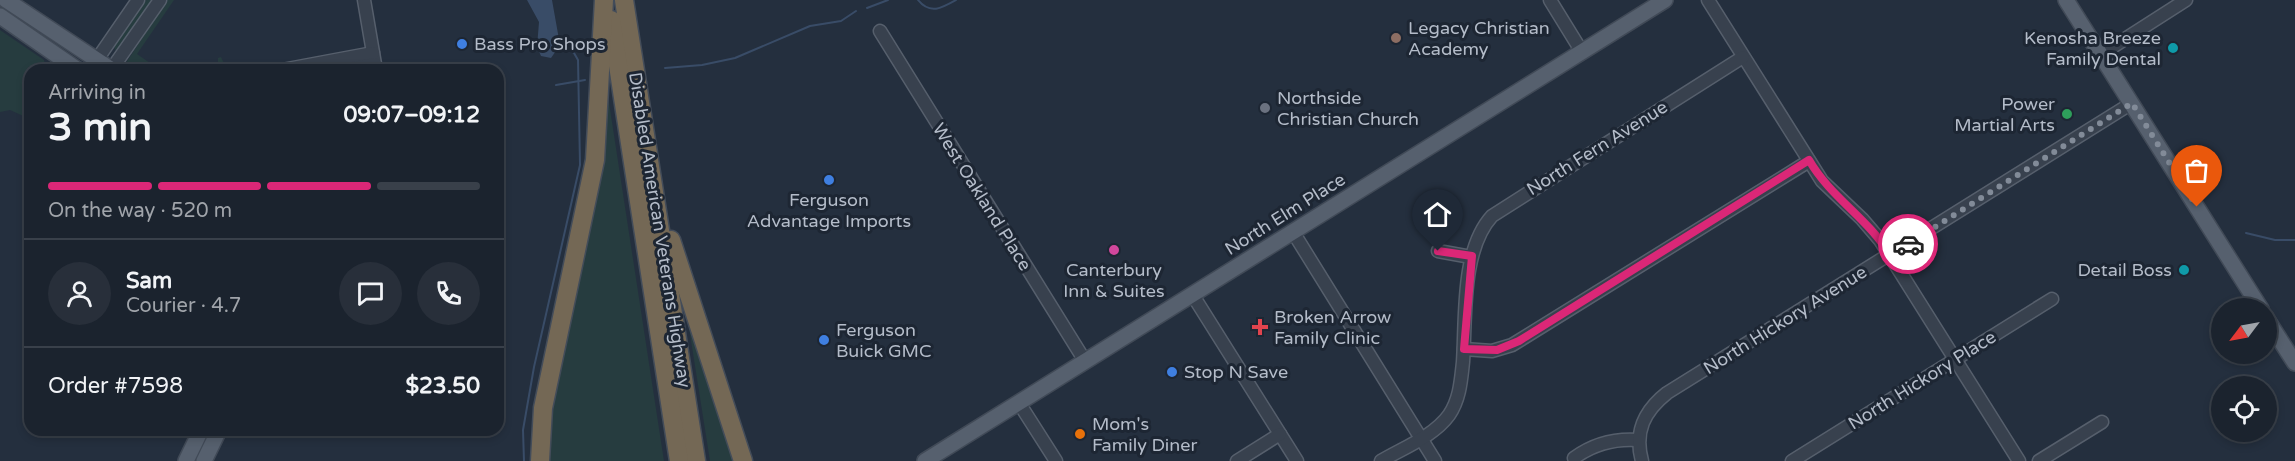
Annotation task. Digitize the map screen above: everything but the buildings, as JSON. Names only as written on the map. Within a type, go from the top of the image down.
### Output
[{"type":"highway","points":[[540,461],[543,408],[595,160],[606,0]]},
{"type":"highway","name":"Disabled American Veterans Highway","points":[[606,0],[678,461]]},
{"type":"highway","name":"Disabled American Veterans Highway","points":[[624,0],[696,461]]},
{"type":"highway","points":[[655,193],[742,461]]},
{"type":"main road","points":[[6,0],[92,64]]},
{"type":"main road","name":"North Elm Place","points":[[925,461],[1665,0]]},
{"type":"main road","points":[[2066,0],[2254,298]]},
{"type":"main road","points":[[0,16],[69,64]]},
{"type":"main road","points":[[2277,335],[2295,363]]},
{"type":"main road","points":[[186,461],[198,436]]},
{"type":"main road","points":[[204,461],[216,436]]},
{"type":"street","points":[[96,64],[138,0]]},
{"type":"street","points":[[115,64],[160,0]]},
{"type":"street","points":[[364,0],[375,63]]},
{"type":"street","points":[[1550,0],[1582,52]]},
{"type":"street","points":[[1708,0],[1827,188],[1869,226],[1890,255],[2019,461]]},
{"type":"street","points":[[2100,55],[2186,0]]},
{"type":"street","name":"West Oakland Place","points":[[880,31],[1085,361]]},
{"type":"street","name":"North Fern Avenue","points":[[1381,461],[1443,422],[1454,406],[1460,391],[1472,256],[1482,228],[1503,206],[1743,57]]},
{"type":"street","name":"North Hickory Avenue","points":[[1639,440],[1645,416],[1668,393],[2132,103]]},
{"type":"street","points":[[1464,349],[1492,351],[1512,345],[1809,160]]},
{"type":"street","points":[[1293,232],[1435,461]]},
{"type":"street","points":[[1438,251],[1472,256]]},
{"type":"street","points":[[1192,294],[1297,461]]},
{"type":"street","name":"North Hickory Place","points":[[1792,461],[2052,299]]},
{"type":"street","points":[[1019,402],[1056,461]]},
{"type":"street","points":[[2039,461],[2102,422]]},
{"type":"street","points":[[1237,461],[1280,434]]},
{"type":"street","points":[[1574,459],[1597,444],[1639,440],[1641,461]]},
{"type":"green space","points":[[146,0],[152,0],[119,50],[115,50],[114,46]]},
{"type":"green space","points":[[167,0],[174,0],[137,54],[151,64],[125,64]]},
{"type":"green space","points":[[0,30],[44,60],[45,64],[24,64],[24,116],[10,110],[0,112]]},
{"type":"green space","points":[[221,57],[224,64],[218,64],[218,58]]},
{"type":"green space","points":[[605,96],[608,96],[664,461],[548,461],[554,397]]},
{"type":"green space","points":[[686,309],[738,461],[710,461]]},
{"type":"water","points":[[527,0],[552,0],[560,45],[551,58],[541,56],[537,47],[539,22]]},
{"type":"waterway","points":[[867,8],[888,0]]},
{"type":"waterway","points":[[918,0],[932,9],[956,0]]},
{"type":"waterway","points":[[665,68],[702,65],[735,58],[810,26],[841,21],[856,11]]},
{"type":"waterway","points":[[524,461],[523,430],[534,367],[580,165],[578,60],[574,53],[560,45]]},
{"type":"waterway","points":[[556,85],[585,80]]},
{"type":"waterway","points":[[2246,233],[2275,240],[2295,240]]},
{"type":"way so far","points":[[1908,244],[2132,103],[2197,207]]},
{"type":"place","name":"Legacy Christian Academy","points":[[1396,38]]},
{"type":"place","name":"Bass Pro Shops","points":[[462,44]]},
{"type":"place","name":"Kenosha Breeze Family Dental","points":[[2173,48]]},
{"type":"place","name":"Northside Christian Church","points":[[1265,108]]},
{"type":"place","name":"Power Martial Arts","points":[[2067,114]]},
{"type":"place","name":"Ferguson Advantage Imports","points":[[829,180]]},
{"type":"place","name":"Canterbury Inn & Suites","points":[[1114,250]]},
{"type":"place","name":"Detail Boss","points":[[2184,270]]},
{"type":"place","name":"Broken Arrow Family Clinic","points":[[1260,327]]},
{"type":"place","name":"Ferguson Buick GMC","points":[[824,340]]},
{"type":"place","name":"Stop N Save","points":[[1172,372]]},
{"type":"place","name":"Mom's Family Diner","points":[[1080,434]]},
{"type":"route","points":[[1438,251],[1472,256],[1464,349],[1492,351],[1503,349],[1519,341],[1809,160],[1827,188],[1869,226],[1890,255],[1908,244]]}]
